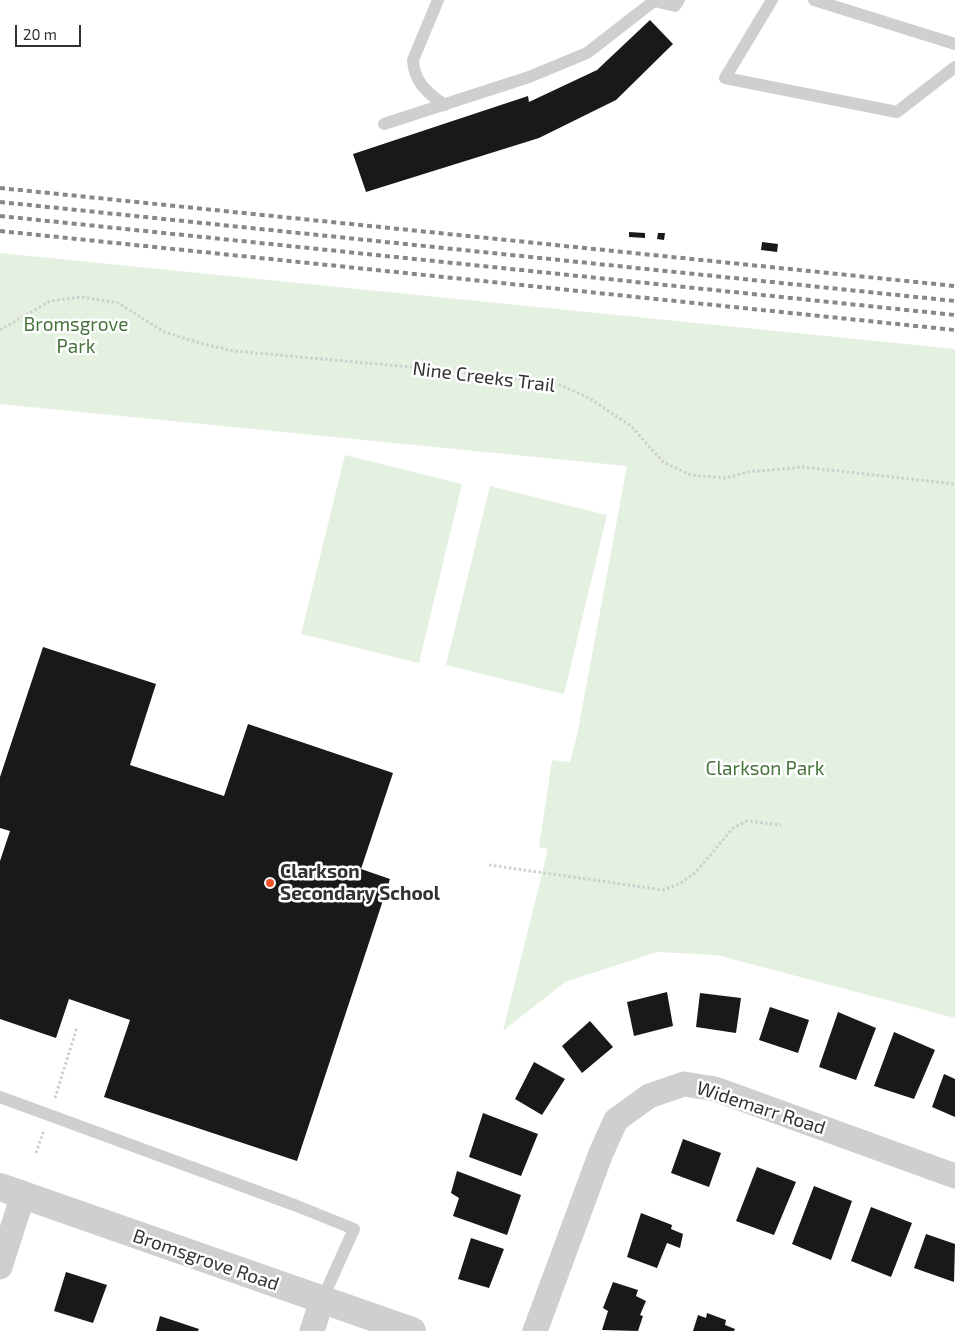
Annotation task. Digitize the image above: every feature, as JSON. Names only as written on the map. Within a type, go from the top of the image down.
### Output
[{"type":"street","name":"Widemarr Road","points":[[535,1331],[612,1128],[616,1120],[649,1096],[684,1084],[715,1089],[955,1176]]},
{"type":"street","name":"Bromsgrove Road","points":[[11,1191],[412,1331]]},
{"type":"street","points":[[0,1267],[11,1191]]},
{"type":"street","points":[[312,1331],[322,1300]]},
{"type":"lane","points":[[438,0],[413,60],[422,87],[445,104]]},
{"type":"lane","points":[[384,124],[529,77],[579,57],[588,53],[653,1],[675,6],[679,0]]},
{"type":"lane","points":[[772,0],[725,78],[898,112],[955,67]]},
{"type":"lane","points":[[814,0],[955,44]]},
{"type":"lane","points":[[0,1097],[297,1206],[354,1229],[322,1300]]},
{"type":"path","name":"Nine Creeks Trail","points":[[0,330],[50,301],[82,297],[118,304],[164,332],[202,344],[234,351],[443,370],[558,384],[589,398],[631,426],[663,462],[691,475],[726,478],[747,472],[803,467],[955,484]]},
{"type":"path","points":[[489,865],[663,890],[679,884],[695,874],[733,828],[747,821],[781,825]]},
{"type":"path","points":[[36,1153],[78,1027]]},
{"type":"green space","points":[[0,253],[955,349],[955,1018],[717,955],[657,952],[565,982],[503,1031],[548,849],[539,847],[552,760],[570,762],[577,736],[627,466],[0,404]]},
{"type":"green space","points":[[345,455],[462,484],[419,663],[301,634]]},
{"type":"green space","points":[[490,486],[607,515],[564,694],[446,665]]},
{"type":"building","points":[[650,20],[673,44],[616,100],[539,138],[366,192],[353,154],[528,96],[529,102],[597,70]]},
{"type":"building","points":[[629,232],[645,233],[645,238],[629,237]]},
{"type":"building","points":[[658,233],[665,233],[664,240],[657,239]]},
{"type":"building","points":[[762,242],[778,244],[777,252],[761,250]]},
{"type":"building","points":[[43,647],[156,684],[130,765],[224,796],[248,724],[393,773],[361,869],[390,879],[297,1161],[104,1097],[130,1020],[69,999],[56,1038],[0,1019],[0,861],[10,831],[0,828],[0,777]]},
{"type":"building","points":[[667,992],[673,1026],[634,1036],[627,1002]]},
{"type":"building","points":[[700,993],[741,998],[736,1033],[696,1027]]},
{"type":"building","points":[[770,1007],[809,1020],[798,1053],[759,1040]]},
{"type":"building","points":[[838,1012],[876,1028],[856,1080],[819,1067]]},
{"type":"building","points":[[590,1021],[613,1047],[582,1073],[562,1046]]},
{"type":"building","points":[[894,1032],[935,1050],[914,1099],[874,1086]]},
{"type":"building","points":[[534,1062],[565,1079],[542,1115],[515,1099]]},
{"type":"building","points":[[944,1074],[955,1079],[955,1117],[932,1107]]},
{"type":"building","points":[[483,1113],[538,1134],[521,1176],[469,1157]]},
{"type":"building","points":[[683,1139],[721,1153],[709,1187],[671,1173]]},
{"type":"building","points":[[757,1167],[796,1182],[774,1235],[736,1221]]},
{"type":"building","points":[[457,1171],[521,1195],[507,1235],[453,1216],[459,1198],[451,1193]]},
{"type":"building","points":[[814,1186],[852,1201],[831,1260],[792,1244]]},
{"type":"building","points":[[871,1207],[912,1223],[891,1277],[851,1261]]},
{"type":"building","points":[[641,1213],[672,1225],[671,1229],[683,1234],[680,1248],[667,1243],[657,1268],[627,1257]]},
{"type":"building","points":[[926,1234],[955,1244],[954,1282],[914,1268]]},
{"type":"building","points":[[471,1238],[504,1249],[489,1288],[458,1279]]},
{"type":"building","points":[[66,1272],[107,1285],[93,1323],[54,1311]]},
{"type":"building","points":[[613,1282],[638,1290],[636,1296],[646,1301],[640,1315],[643,1316],[638,1331],[602,1330],[608,1311],[603,1308]]},
{"type":"building","points":[[707,1313],[726,1320],[725,1325],[735,1329],[734,1331],[693,1331],[698,1315],[706,1318]]},
{"type":"building","points":[[160,1316],[199,1329],[198,1331],[156,1331]]},
{"type":"railway","points":[[0,188],[955,286]]},
{"type":"railway","points":[[0,202],[955,301]]},
{"type":"railway","points":[[0,216],[955,315]]},
{"type":"railway","points":[[0,231],[955,330]]},
{"type":"place","name":"Clarkson Secondary School","points":[[270,883]]},
{"type":"park label","name":"Bromsgrove Park","points":[[76,336]]},
{"type":"park label","name":"Clarkson Park","points":[[765,769]]}]
